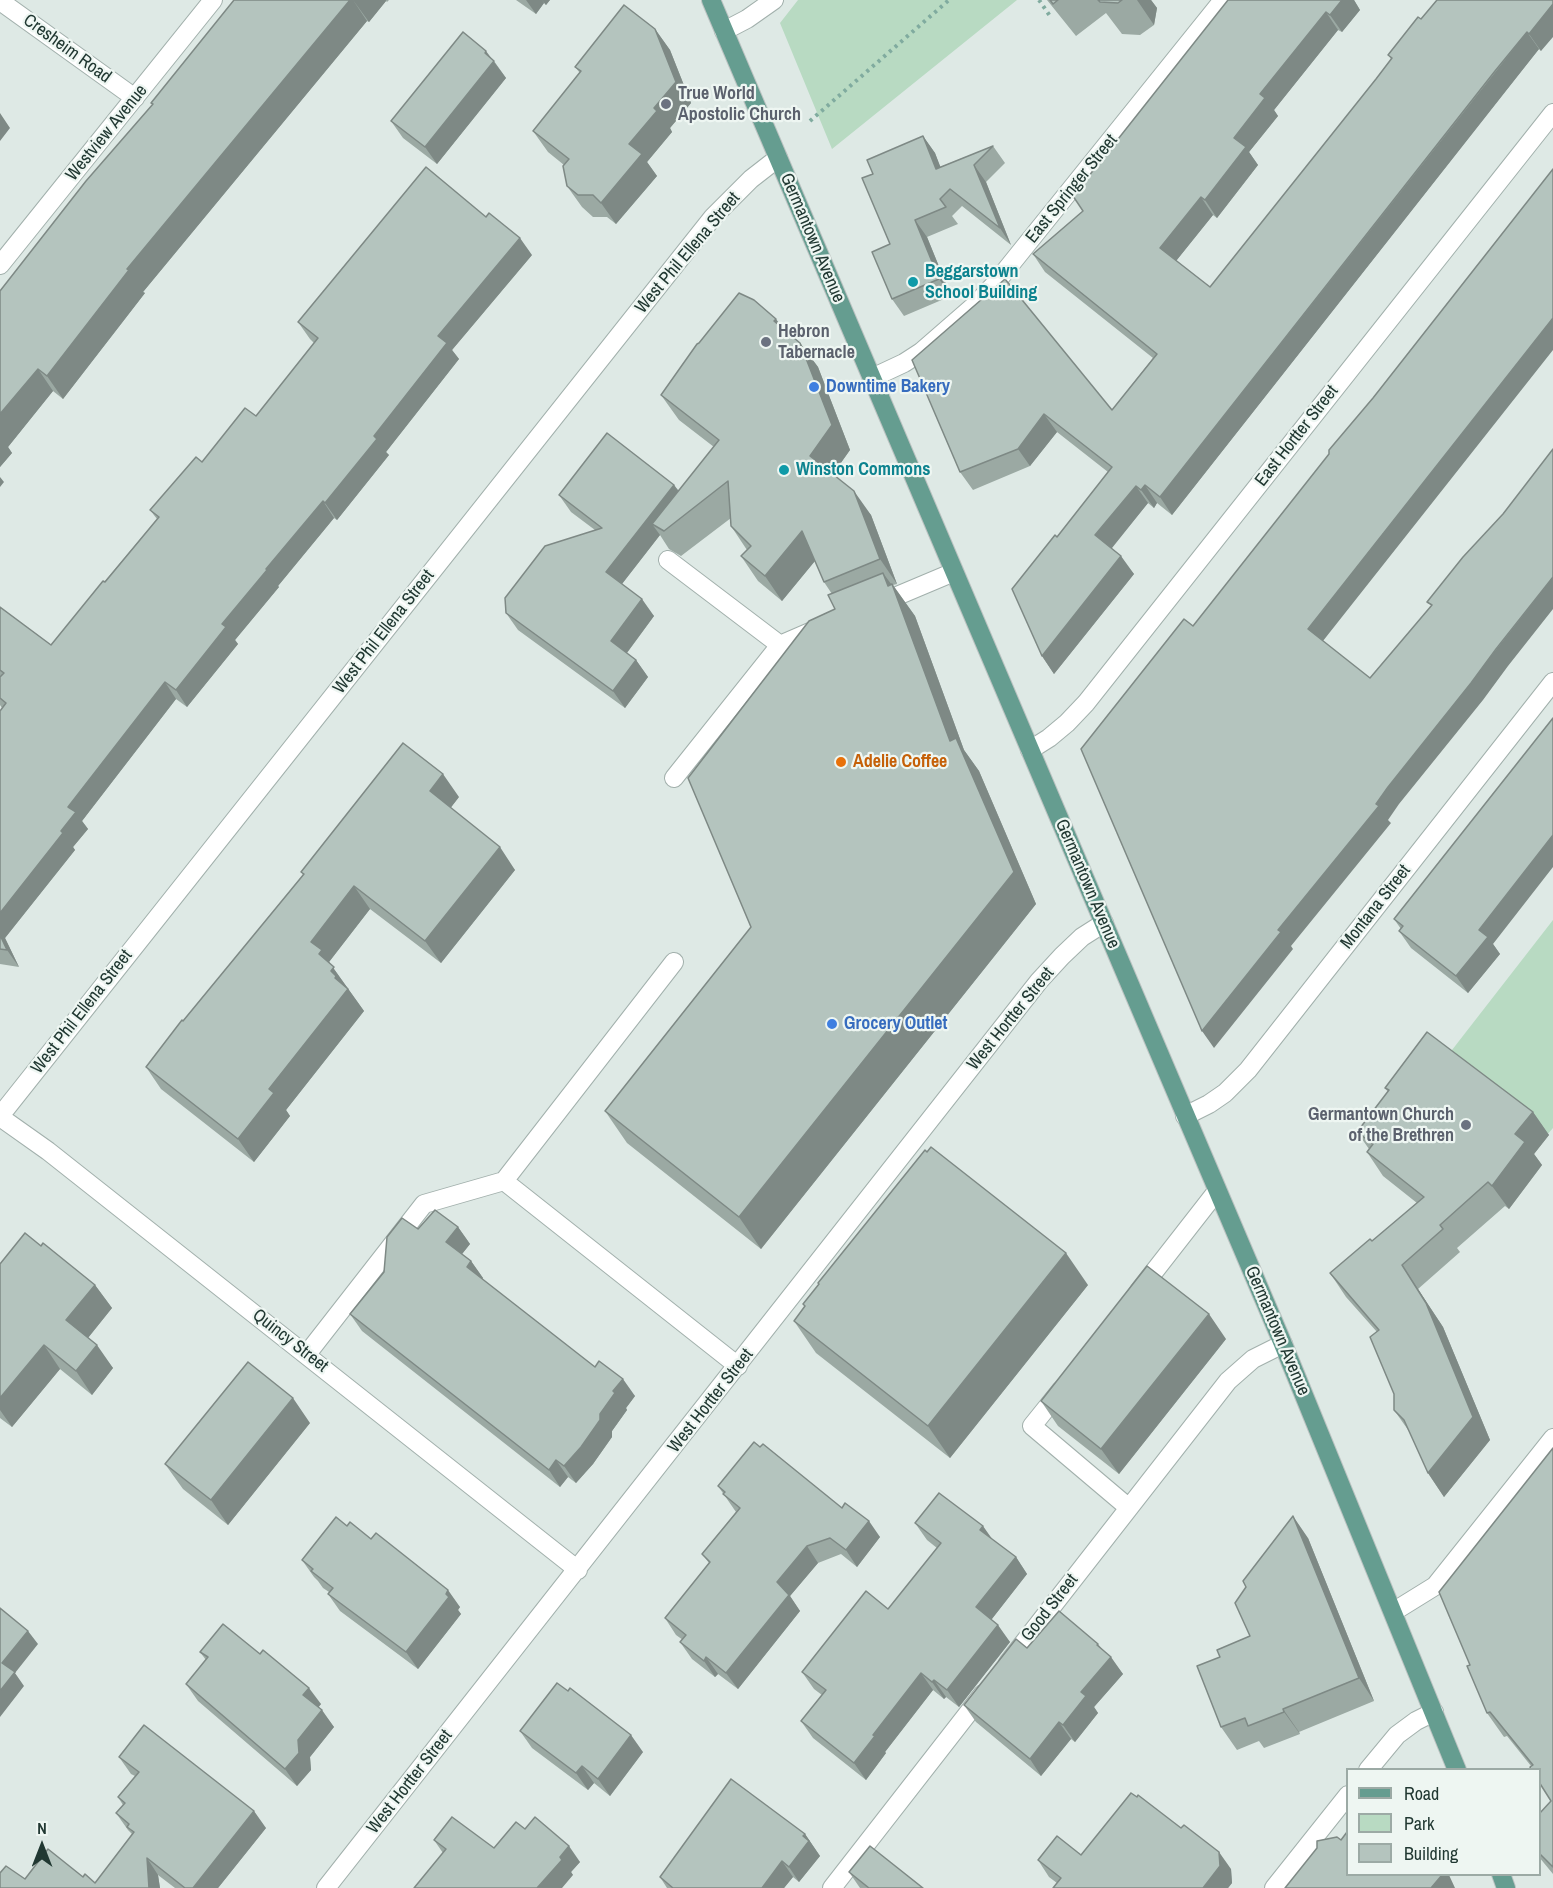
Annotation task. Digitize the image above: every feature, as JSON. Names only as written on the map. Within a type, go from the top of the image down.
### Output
[{"type":"main road","name":"Germantown Avenue","points":[[711,0],[1283,1344],[1456,1768]]},
{"type":"street","name":"Westview Avenue","points":[[0,265],[213,0]]},
{"type":"street","points":[[724,31],[747,20],[774,0]]},
{"type":"street","name":"East Springer Street","points":[[872,378],[921,352],[975,305],[994,285],[1223,0]]},
{"type":"street","name":"Cresheim Road","points":[[0,1],[135,98]]},
{"type":"street","name":"East Hortter Street","points":[[1030,750],[1067,723],[1086,703],[1553,113]]},
{"type":"street","name":"West Phil Ellena Street","points":[[0,1116],[713,217],[751,179],[778,158]]},
{"type":"street","points":[[668,560],[780,645]]},
{"type":"street","points":[[862,610],[954,572]]},
{"type":"street","points":[[674,778],[780,645],[831,623]]},
{"type":"street","name":"Montana Street","points":[[1185,1116],[1225,1093],[1248,1070],[1553,682]]},
{"type":"street","name":"West Hortter Street","points":[[326,1888],[1040,981],[1076,943],[1104,923]]},
{"type":"street","points":[[307,1354],[424,1204],[504,1181],[674,962]]},
{"type":"street","name":"Quincy Street","points":[[0,1116],[307,1354],[578,1570]]},
{"type":"street","points":[[504,1181],[738,1366]]},
{"type":"street","points":[[1127,1305],[1218,1191]]},
{"type":"street","name":"Good Street","points":[[832,1888],[1228,1381],[1253,1359],[1283,1344]]},
{"type":"street","points":[[1069,1380],[1032,1426],[1129,1508]]},
{"type":"street","points":[[1393,1612],[1427,1592],[1441,1579],[1553,1437]]},
{"type":"street","points":[[1370,1768],[1397,1734],[1434,1712]]},
{"type":"street","points":[[1274,1888],[1346,1796]]},
{"type":"path","points":[[810,121],[949,0]]},
{"type":"path","points":[[1039,0],[1050,15]]},
{"type":"green space","points":[[798,0],[1017,0],[832,149],[780,23]]},
{"type":"green space","points":[[1553,920],[1553,1128],[1547,1135],[1445,1059]]},
{"type":"building","points":[[234,0],[350,0],[127,269],[129,270],[47,376],[38,369],[0,414],[0,291],[86,181],[153,104],[151,103]]},
{"type":"building","points":[[1098,0],[1122,0],[1118,3]]},
{"type":"building","points":[[1228,0],[1342,0],[1330,15],[1326,12],[1260,94],[1265,98],[1234,138],[1246,147],[1205,200],[1201,197],[1160,248],[1210,287],[1376,79],[1392,58],[1388,55],[1418,17],[1421,19],[1437,0],[1553,0],[1553,4],[1495,71],[1160,497],[1145,485],[1141,490],[1136,486],[1095,535],[1121,556],[1042,656],[1012,589],[1055,535],[1057,537],[1112,467],[1044,414],[1018,449],[960,472],[912,360],[1005,279],[1112,410],[1157,354],[1033,254],[1083,211],[1073,196]]},
{"type":"building","points":[[624,5],[655,29],[676,82],[654,108],[657,111],[629,144],[642,154],[601,203],[593,195],[578,195],[567,186],[563,166],[569,159],[533,131],[581,71],[575,67]]},
{"type":"building","points":[[463,32],[486,51],[485,53],[494,61],[425,147],[391,121]]},
{"type":"building","points":[[923,136],[936,169],[993,146],[974,165],[1000,228],[950,189],[940,199],[946,207],[915,220],[939,279],[892,299],[872,252],[890,244],[862,178],[873,174],[867,160]]},
{"type":"building","points":[[426,167],[486,217],[489,213],[520,238],[438,336],[447,343],[374,436],[377,439],[325,503],[323,501],[266,569],[222,624],[226,627],[176,690],[165,682],[68,807],[76,812],[61,831],[63,833],[0,913],[0,711],[6,703],[0,698],[0,677],[4,673],[0,670],[0,607],[51,645],[159,517],[150,510],[196,457],[202,462],[245,408],[256,416],[318,338],[298,322]]},
{"type":"building","points":[[1553,169],[1553,318],[1308,629],[1370,678],[1432,605],[1427,602],[1463,557],[1503,514],[1553,449],[1553,577],[1388,787],[1376,804],[1379,806],[1278,930],[1281,932],[1202,1031],[1081,749],[1184,619],[1193,626],[1329,454],[1329,450],[1373,398]]},
{"type":"building","points":[[739,293],[754,300],[800,343],[832,425],[810,456],[854,491],[880,559],[824,582],[802,531],[765,576],[741,556],[751,546],[731,526],[728,481],[664,531],[652,524],[719,440],[661,395],[697,344]]},
{"type":"building","points":[[607,433],[674,485],[606,572],[642,599],[611,641],[636,660],[613,691],[506,613],[505,598],[545,546],[602,528],[559,495]]},
{"type":"building","points":[[883,573],[888,586],[892,584],[950,741],[956,738],[1014,872],[739,1217],[605,1111],[751,927],[688,778],[809,621],[835,609],[828,595]]},
{"type":"building","points":[[1553,718],[1553,835],[1479,930],[1488,937],[1456,976],[1399,931],[1403,926],[1394,919]]},
{"type":"building","points":[[403,743],[443,774],[430,791],[500,847],[425,941],[354,886],[311,942],[322,950],[319,954],[334,967],[331,971],[336,976],[335,978],[348,989],[269,1089],[274,1093],[238,1139],[146,1067],[182,1020],[304,874],[301,872]]},
{"type":"building","points":[[0,935],[7,950],[0,949]]},
{"type":"building","points":[[1427,1032],[1533,1112],[1515,1134],[1525,1142],[1492,1186],[1488,1182],[1440,1225],[1443,1229],[1402,1265],[1426,1303],[1473,1417],[1428,1473],[1404,1420],[1394,1410],[1394,1394],[1370,1337],[1379,1330],[1330,1273],[1424,1197],[1367,1152],[1373,1144],[1357,1132],[1389,1090],[1385,1088]]},
{"type":"building","points":[[931,1147],[1066,1253],[928,1426],[794,1321],[818,1283],[925,1150],[927,1152]]},
{"type":"building","points":[[435,1210],[458,1227],[446,1242],[471,1261],[467,1267],[595,1367],[599,1361],[623,1379],[600,1414],[600,1420],[564,1466],[556,1460],[549,1470],[350,1314],[384,1272],[387,1237],[402,1218],[418,1229]]},
{"type":"building","points":[[25,1233],[41,1246],[43,1243],[95,1285],[66,1320],[97,1345],[76,1371],[44,1345],[0,1398],[0,1264]]},
{"type":"building","points":[[1147,1266],[1209,1314],[1101,1449],[1041,1401]]},
{"type":"building","points":[[248,1362],[293,1398],[211,1500],[165,1464]]},
{"type":"building","points":[[754,1442],[760,1447],[763,1444],[842,1508],[845,1503],[869,1521],[846,1550],[830,1538],[807,1546],[777,1582],[789,1595],[726,1673],[706,1657],[704,1661],[680,1642],[686,1635],[665,1618],[710,1562],[702,1554],[740,1508],[723,1494],[725,1492],[718,1486]]},
{"type":"building","points":[[1553,1448],[1553,1867],[1541,1855],[1541,1812],[1551,1801],[1541,1785],[1541,1768],[1530,1768],[1533,1765],[1490,1712],[1487,1713],[1467,1666],[1470,1665],[1439,1592]]},
{"type":"building","points":[[939,1493],[983,1526],[980,1530],[1016,1557],[976,1607],[998,1625],[947,1690],[921,1673],[854,1763],[801,1721],[826,1690],[802,1672],[866,1591],[888,1609],[941,1543],[915,1523]]},
{"type":"building","points":[[1293,1516],[1359,1678],[1248,1726],[1245,1718],[1221,1727],[1197,1666],[1220,1657],[1217,1650],[1250,1636],[1235,1603],[1246,1587],[1243,1581]]},
{"type":"building","points":[[336,1517],[347,1526],[350,1522],[371,1539],[376,1533],[448,1590],[446,1594],[449,1597],[406,1652],[328,1594],[333,1588],[311,1571],[313,1569],[302,1560]]},
{"type":"building","points":[[0,1608],[28,1631],[2,1663],[15,1672],[0,1691]]},
{"type":"building","points":[[1059,1611],[1111,1657],[1081,1692],[1086,1696],[1063,1725],[1059,1722],[1030,1759],[964,1705],[1016,1639],[1027,1648]]},
{"type":"building","points":[[223,1624],[260,1654],[263,1650],[309,1688],[303,1695],[322,1710],[298,1740],[299,1753],[285,1769],[186,1684],[208,1657],[200,1652]]},
{"type":"building","points":[[557,1683],[568,1691],[570,1688],[631,1735],[598,1779],[582,1766],[576,1773],[520,1731]]},
{"type":"building","points":[[144,1725],[254,1811],[193,1888],[185,1888],[147,1858],[149,1888],[0,1888],[0,1873],[6,1866],[25,1879],[48,1849],[83,1877],[85,1874],[95,1883],[134,1832],[127,1827],[129,1824],[116,1813],[125,1803],[118,1797],[139,1772],[119,1757]]},
{"type":"building","points":[[731,1779],[805,1834],[803,1836],[809,1841],[789,1867],[782,1861],[762,1888],[673,1888],[660,1877]]},
{"type":"building","points":[[1131,1793],[1137,1797],[1138,1795],[1181,1828],[1184,1825],[1219,1852],[1220,1866],[1203,1888],[1053,1888],[1061,1878],[1038,1860],[1057,1836],[1081,1855]]},
{"type":"building","points":[[452,1817],[494,1848],[516,1822],[525,1829],[535,1817],[569,1846],[560,1857],[562,1860],[537,1888],[414,1888],[446,1849],[434,1840]]},
{"type":"building","points":[[1346,1833],[1346,1876],[1441,1876],[1431,1888],[1285,1888],[1317,1848],[1317,1841],[1337,1837],[1341,1840]]},
{"type":"building","points":[[870,1846],[923,1888],[869,1888],[849,1872]]},
{"type":"place","name":"True World Apostolic Church","points":[[666,104]]},
{"type":"place","name":"Beggarstown School Building","points":[[913,282]]},
{"type":"place","name":"Hebron Tabernacle","points":[[766,342]]},
{"type":"place","name":"Downtime Bakery","points":[[814,387]]},
{"type":"place","name":"Winston Commons","points":[[784,470]]},
{"type":"place","name":"Adelie Coffee","points":[[841,762]]},
{"type":"place","name":"Grocery Outlet","points":[[832,1024]]},
{"type":"place","name":"Germantown Church of the Brethren","points":[[1466,1125]]}]
